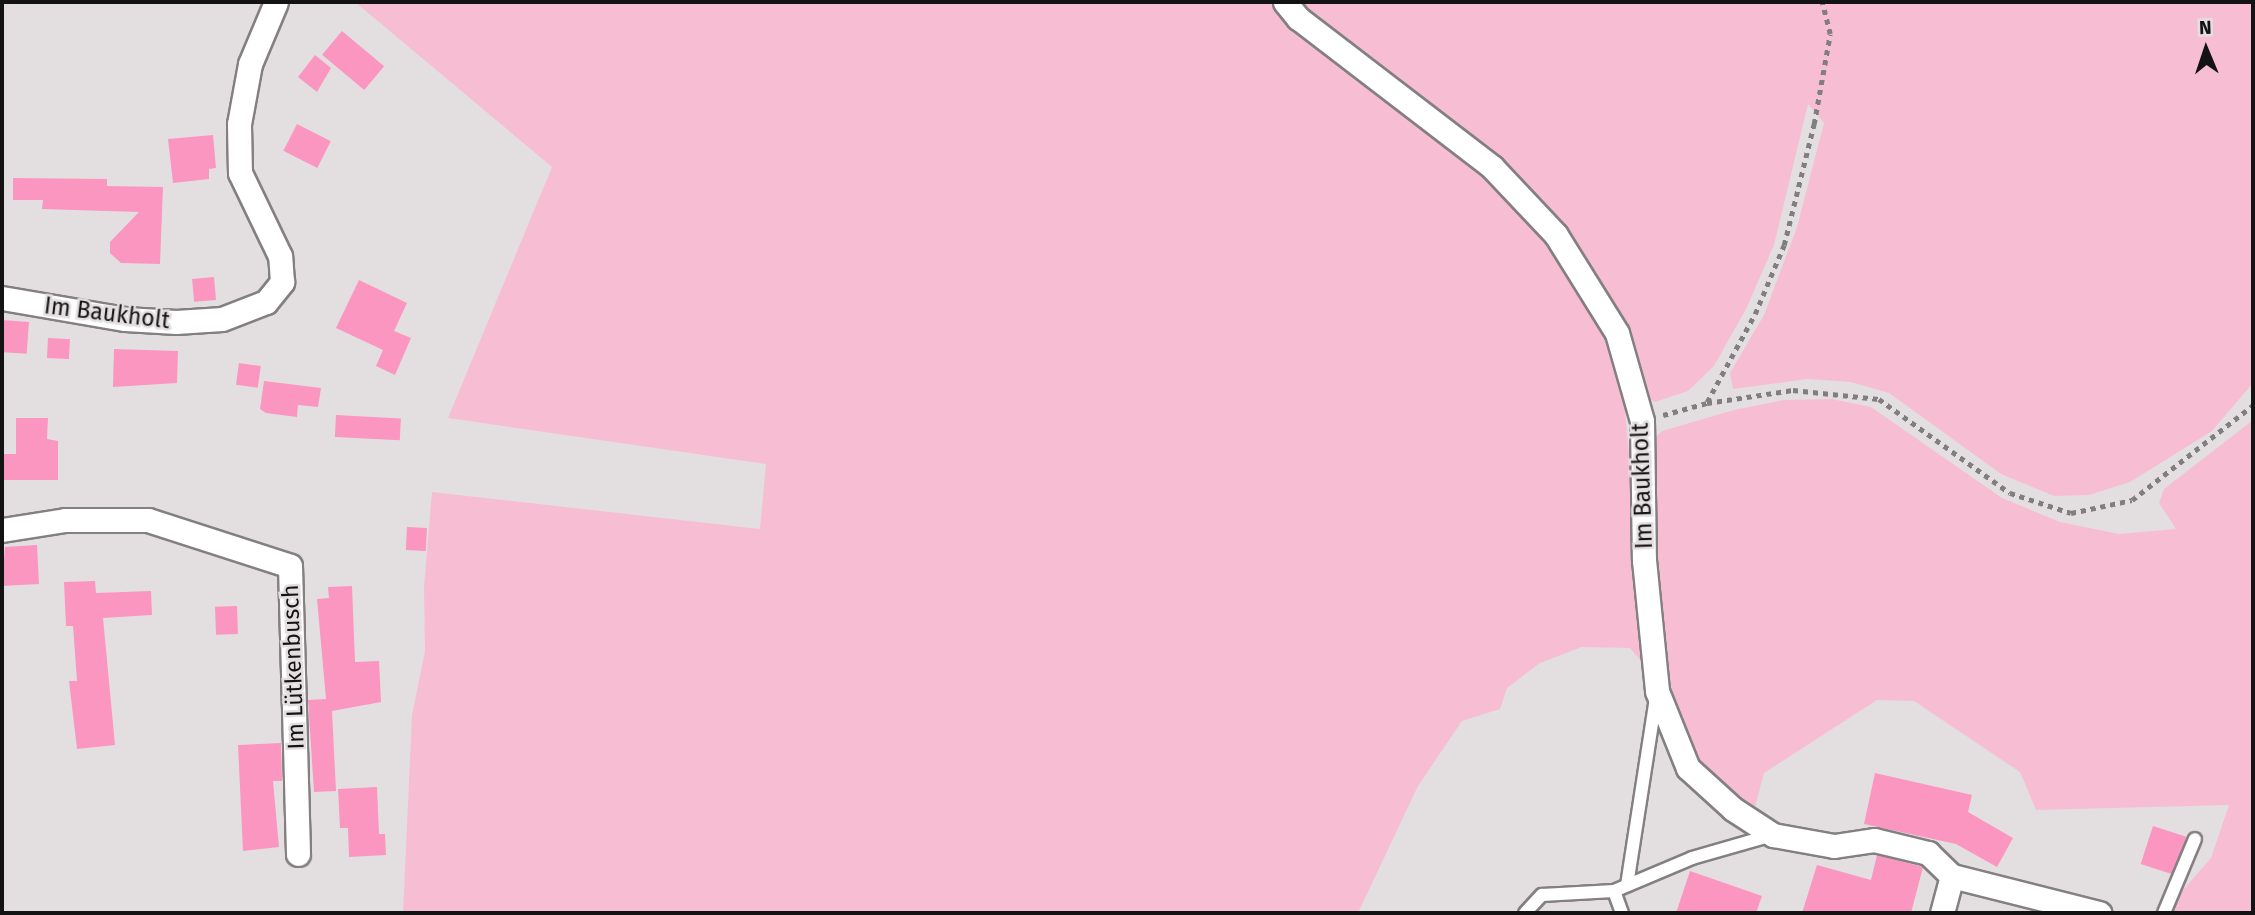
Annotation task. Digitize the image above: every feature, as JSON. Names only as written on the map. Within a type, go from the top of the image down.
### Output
[{"type":"street","name":"Im Baukholt","points":[[2,298],[125,319],[176,322],[222,318],[266,302],[282,282],[280,256],[240,173],[239,124],[250,64],[276,2]]},
{"type":"street","name":"Im Baukholt","points":[[1285,2],[1298,18],[1492,167],[1556,235],[1618,333],[1642,421],[1644,560],[1657,691],[1688,768],[1733,809],[1773,835],[1834,846],[1874,840],[1928,853],[1952,876]]},
{"type":"street","name":"Im Lütkenbusch","points":[[2,530],[65,520],[148,520],[290,566],[299,855]]},
{"type":"street","points":[[1942,913],[1952,876],[2099,913]]},
{"type":"lane","points":[[1626,885],[1657,691]]},
{"type":"lane","points":[[1525,913],[1542,895],[1614,891],[1692,858],[1773,835]]},
{"type":"lane","points":[[2164,913],[2194,839]]},
{"type":"lane","points":[[1614,891],[1622,913]]},
{"type":"path","points":[[1707,403],[1755,314],[1784,245],[1814,124],[1830,34],[1822,2]]},
{"type":"path","points":[[1642,421],[1707,403],[1793,390],[1879,399],[2010,493],[2071,513],[2132,500],[2253,405]]},
{"type":"shaded area","points":[[355,2],[1273,2],[1291,22],[1466,158],[1535,223],[1601,325],[1624,397],[1647,668],[1630,648],[1582,647],[1540,663],[1507,688],[1500,709],[1462,721],[1418,786],[1358,913],[403,913],[412,715],[425,651],[424,587],[432,492],[760,529],[766,464],[448,418],[552,167]]},
{"type":"shaded area","points":[[1300,2],[2253,2],[2253,383],[2212,431],[2130,482],[2089,495],[2054,496],[2001,474],[1889,393],[1851,382],[1807,379],[1733,389],[1730,373],[1764,315],[1797,227],[1824,123],[1808,104],[1774,245],[1746,309],[1714,366],[1688,391],[1655,402],[1646,397],[1626,332],[1592,268],[1551,212],[1465,131]]},
{"type":"shaded area","points":[[1832,399],[1871,407],[2002,498],[2060,522],[2119,534],[2176,529],[2159,503],[2164,489],[2253,420],[2253,913],[2171,913],[2183,890],[2211,858],[2229,805],[2036,810],[2020,772],[1914,701],[1877,700],[1764,773],[1755,807],[1722,786],[1691,750],[1675,711],[1652,562],[1650,443],[1662,431],[1734,410],[1784,400]]},
{"type":"building","points":[[342,31],[384,66],[364,90],[322,55]]},
{"type":"building","points":[[315,55],[331,68],[317,92],[298,77]]},
{"type":"building","points":[[297,124],[331,141],[317,168],[283,151]]},
{"type":"building","points":[[213,135],[216,168],[209,169],[209,179],[173,183],[168,139]]},
{"type":"building","points":[[13,178],[107,179],[107,186],[163,187],[160,264],[121,263],[110,253],[110,242],[139,212],[42,209],[43,200],[13,200]]},
{"type":"building","points":[[214,277],[216,300],[194,302],[192,279]]},
{"type":"building","points":[[359,280],[407,303],[394,331],[411,338],[395,375],[376,366],[383,350],[336,328]]},
{"type":"building","points":[[2,320],[29,322],[27,354],[2,352]]},
{"type":"building","points":[[48,338],[70,339],[69,359],[47,358]]},
{"type":"building","points":[[114,349],[178,351],[177,383],[113,387]]},
{"type":"building","points":[[239,363],[261,366],[258,388],[236,385]]},
{"type":"building","points":[[264,381],[321,388],[318,407],[298,405],[297,417],[266,413],[260,409]]},
{"type":"building","points":[[336,415],[401,418],[400,440],[335,437]]},
{"type":"building","points":[[16,418],[48,418],[47,439],[58,441],[58,480],[2,480],[2,454],[16,454]]},
{"type":"building","points":[[407,527],[427,528],[426,551],[406,550]]},
{"type":"building","points":[[37,545],[39,584],[2,586],[5,547]]},
{"type":"building","points":[[95,581],[96,593],[151,591],[152,615],[103,618],[115,745],[77,749],[69,681],[77,681],[73,626],[66,626],[64,582]]},
{"type":"building","points":[[352,586],[355,662],[379,661],[381,702],[332,711],[336,791],[314,792],[308,700],[326,699],[317,599],[329,598],[328,587]]},
{"type":"building","points":[[237,606],[238,634],[216,635],[215,607]]},
{"type":"building","points":[[281,743],[282,781],[273,781],[279,847],[243,851],[238,745]]},
{"type":"building","points":[[1875,773],[1972,795],[1968,812],[2013,838],[1997,867],[1956,844],[1864,824]]},
{"type":"building","points":[[377,787],[379,834],[385,834],[386,855],[349,857],[348,828],[340,828],[338,789]]},
{"type":"building","points":[[2153,826],[2186,837],[2174,875],[2141,864]]},
{"type":"building","points":[[1877,855],[1923,867],[1911,913],[1802,913],[1817,865],[1871,880]]},
{"type":"building","points":[[1690,871],[1762,896],[1756,913],[1676,913]]}]
